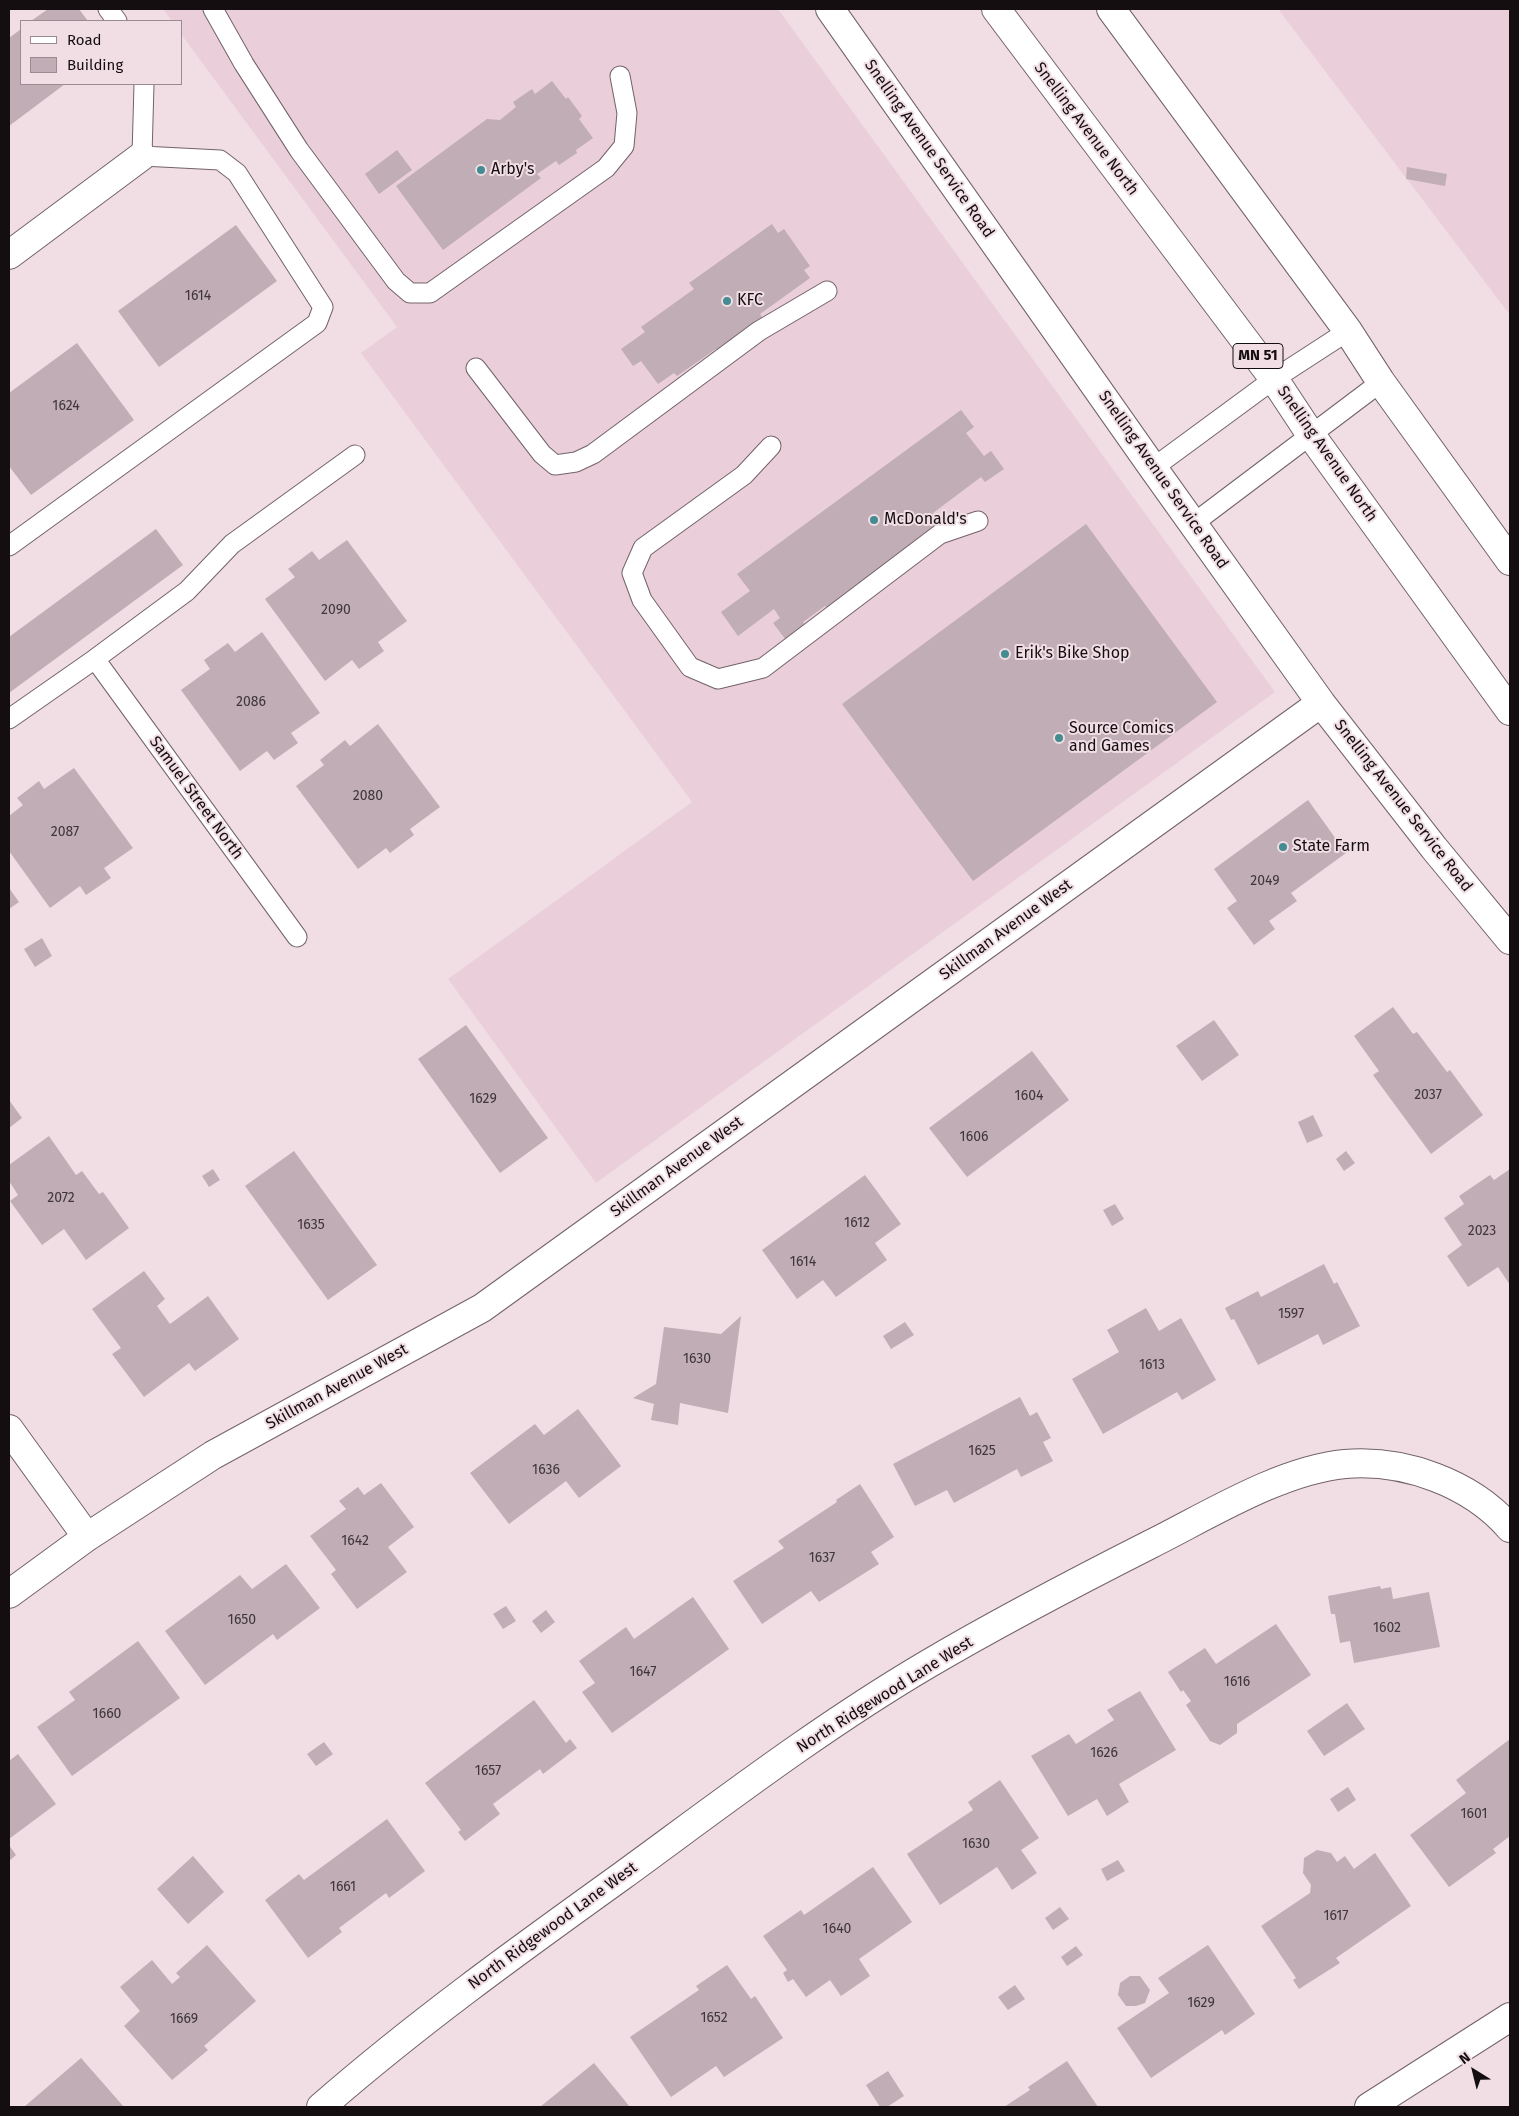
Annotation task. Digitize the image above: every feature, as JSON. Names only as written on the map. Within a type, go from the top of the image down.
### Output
[{"type":"street","name":"Snelling Avenue Service Road","points":[[830,9],[1321,703],[1434,848],[1510,940]]},
{"type":"street","name":"Snelling Avenue North","points":[[996,9],[1274,379],[1311,435],[1510,711]]},
{"type":"street","points":[[1111,9],[1348,330],[1381,382],[1510,562]]},
{"type":"street","points":[[9,255],[142,156]]},
{"type":"street","name":"Skillman Avenue West","points":[[9,1594],[87,1537],[213,1455],[482,1308],[1321,703]]},
{"type":"street","points":[[9,1429],[87,1537]]},
{"type":"street","name":"North Ridgewood Lane West","points":[[321,2107],[434,2014],[808,1741],[936,1660],[1074,1584],[1263,1488],[1303,1471],[1346,1464],[1390,1465],[1433,1476],[1472,1496],[1510,1528]]},
{"type":"street","points":[[1368,2107],[1510,2017]]},
{"type":"lane","points":[[108,9],[116,20]]},
{"type":"lane","points":[[213,9],[244,64],[299,150],[396,281],[410,293],[430,293],[606,168],[624,146],[627,114],[620,76]]},
{"type":"lane","points":[[9,546],[317,323],[323,307],[237,172],[220,160],[142,156],[144,85]]},
{"type":"lane","points":[[476,368],[542,454],[555,465],[576,462],[593,454],[759,331],[826,291]]},
{"type":"lane","points":[[1153,468],[1274,379],[1348,330]]},
{"type":"lane","points":[[1194,523],[1381,382]]},
{"type":"lane","points":[[771,446],[744,475],[643,548],[632,573],[642,600],[690,667],[718,679],[763,668],[940,534],[978,521]]},
{"type":"lane","points":[[9,719],[187,591],[232,544],[355,454]]},
{"type":"lane","name":"Samuel Street North","points":[[95,659],[297,937]]},
{"type":"shaded area","points":[[163,9],[778,9],[1275,692],[596,1183],[448,979],[692,802],[361,353],[397,327],[182,35],[182,20],[171,20]]},
{"type":"shaded area","points":[[1278,9],[1510,9],[1510,315]]},
{"type":"building","points":[[48,9],[79,9],[87,20],[32,20]]},
{"type":"building","points":[[20,30],[20,85],[64,85],[9,126],[9,38]]},
{"type":"building","name":"Arby's","points":[[552,81],[566,99],[568,97],[582,116],[579,119],[593,138],[576,150],[577,153],[559,165],[556,161],[537,174],[541,178],[443,250],[396,186],[487,119],[500,120],[516,107],[513,102],[532,89],[535,94]]},
{"type":"building","points":[[397,150],[412,170],[379,194],[365,174]]},
{"type":"building","points":[[1407,167],[1447,174],[1445,186],[1406,179]]},
{"type":"building","name":"KFC","points":[[772,224],[778,233],[784,229],[810,266],[804,270],[810,278],[760,314],[763,319],[718,351],[716,349],[677,376],[674,373],[658,384],[641,361],[633,366],[621,349],[645,332],[641,327],[694,289],[689,283]]},
{"type":"building","points":[[236,225],[277,281],[159,367],[118,311]]},
{"type":"building","points":[[77,343],[134,420],[31,495],[9,466],[9,393]]},
{"type":"building","name":"McDonald's","points":[[961,410],[974,427],[966,433],[984,456],[991,451],[1004,469],[985,482],[981,477],[933,513],[945,528],[829,612],[825,606],[803,622],[808,629],[789,644],[773,623],[780,618],[774,609],[738,636],[721,612],[750,591],[737,574]]},
{"type":"building","points":[[1086,524],[1217,702],[973,881],[842,704]]},
{"type":"building","points":[[156,529],[183,565],[9,693],[9,637]]},
{"type":"building","points":[[347,540],[407,621],[378,642],[384,651],[359,669],[352,660],[325,681],[265,599],[295,577],[288,569],[312,551],[319,560]]},
{"type":"building","points":[[262,632],[320,713],[291,733],[298,743],[274,760],[267,751],[240,771],[181,690],[210,669],[204,660],[228,643],[235,652]]},
{"type":"building","points":[[378,724],[440,807],[410,829],[414,835],[390,853],[386,848],[358,869],[296,786],[324,765],[320,760],[345,740],[350,746]]},
{"type":"building","points":[[74,768],[133,848],[104,868],[111,878],[86,895],[80,886],[50,908],[9,851],[9,816],[23,805],[17,798],[39,781],[44,789]]},
{"type":"building","points":[[1308,800],[1346,853],[1291,893],[1297,901],[1269,921],[1275,929],[1254,945],[1227,908],[1237,901],[1214,869]]},
{"type":"building","points":[[9,888],[19,902],[9,909]]},
{"type":"building","points":[[42,938],[52,956],[35,967],[24,949]]},
{"type":"building","points":[[1393,1007],[1413,1034],[1417,1032],[1447,1072],[1450,1070],[1483,1115],[1431,1154],[1373,1075],[1379,1071],[1354,1036]]},
{"type":"building","points":[[1214,1020],[1239,1055],[1202,1081],[1176,1046]]},
{"type":"building","points":[[466,1025],[548,1138],[500,1173],[418,1059]]},
{"type":"building","points":[[1032,1051],[1069,1100],[967,1177],[929,1128]]},
{"type":"building","points":[[9,1100],[22,1118],[9,1128]]},
{"type":"building","points":[[1313,1115],[1323,1136],[1307,1143],[1298,1122]]},
{"type":"building","points":[[49,1136],[76,1175],[82,1171],[99,1194],[103,1192],[129,1228],[86,1260],[64,1229],[42,1245],[10,1201],[18,1195],[9,1181],[9,1165]]},
{"type":"building","points":[[294,1151],[377,1265],[328,1300],[245,1186]]},
{"type":"building","points":[[1346,1151],[1355,1163],[1344,1171],[1336,1159]]},
{"type":"building","points":[[213,1169],[220,1180],[209,1187],[202,1176]]},
{"type":"building","points":[[1510,1169],[1510,1285],[1498,1267],[1468,1287],[1447,1256],[1462,1245],[1444,1218],[1464,1204],[1459,1196],[1490,1175],[1494,1180]]},
{"type":"building","points":[[865,1175],[901,1224],[875,1243],[887,1260],[836,1297],[823,1280],[797,1299],[762,1250]]},
{"type":"building","points":[[1115,1204],[1124,1219],[1112,1226],[1103,1210]]},
{"type":"building","points":[[1324,1264],[1334,1284],[1337,1282],[1360,1326],[1323,1345],[1318,1334],[1258,1365],[1234,1319],[1231,1320],[1225,1308],[1258,1291],[1261,1297]]},
{"type":"building","points":[[144,1271],[165,1299],[157,1306],[170,1324],[208,1296],[239,1339],[195,1371],[189,1363],[144,1397],[112,1354],[121,1348],[92,1309]]},
{"type":"building","points":[[1146,1308],[1159,1331],[1181,1318],[1216,1380],[1182,1400],[1177,1392],[1103,1434],[1072,1379],[1119,1352],[1107,1330]]},
{"type":"building","points":[[741,1316],[728,1413],[680,1403],[678,1425],[651,1420],[654,1404],[633,1398],[656,1384],[664,1327],[721,1334]]},
{"type":"building","points":[[905,1322],[914,1335],[891,1349],[883,1336]]},
{"type":"building","points":[[1020,1397],[1030,1416],[1037,1412],[1051,1438],[1043,1442],[1053,1461],[1021,1477],[1017,1469],[954,1503],[947,1490],[915,1506],[893,1464]]},
{"type":"building","points":[[578,1409],[621,1466],[579,1498],[566,1481],[509,1524],[470,1473],[535,1424],[544,1435]]},
{"type":"building","points":[[381,1483],[414,1527],[388,1547],[407,1572],[357,1609],[331,1574],[336,1570],[310,1536],[346,1509],[339,1501],[358,1487],[364,1495]]},
{"type":"building","points":[[860,1484],[894,1537],[871,1552],[879,1564],[819,1602],[811,1591],[762,1624],[733,1581],[784,1548],[778,1541],[837,1502],[836,1500]]},
{"type":"building","points":[[286,1564],[320,1608],[277,1640],[273,1634],[205,1685],[165,1631],[240,1575],[252,1589]]},
{"type":"building","points":[[1380,1586],[1381,1589],[1391,1587],[1393,1599],[1429,1592],[1440,1647],[1354,1663],[1350,1641],[1340,1643],[1335,1614],[1331,1614],[1328,1596]]},
{"type":"building","points":[[693,1597],[729,1649],[612,1733],[582,1692],[595,1683],[579,1661],[626,1627],[634,1639]]},
{"type":"building","points":[[506,1606],[516,1621],[503,1629],[493,1614]]},
{"type":"building","points":[[546,1610],[555,1622],[541,1633],[532,1621]]},
{"type":"building","points":[[1276,1624],[1311,1675],[1237,1724],[1237,1733],[1220,1745],[1210,1741],[1186,1705],[1191,1701],[1183,1690],[1181,1692],[1168,1672],[1205,1648],[1216,1664]]},
{"type":"building","points":[[138,1641],[180,1698],[72,1776],[37,1727],[75,1700],[69,1692]]},
{"type":"building","points":[[1140,1691],[1176,1750],[1119,1784],[1129,1802],[1107,1816],[1097,1799],[1068,1816],[1031,1756],[1069,1734],[1076,1744],[1114,1720],[1107,1710]]},
{"type":"building","points":[[534,1700],[566,1743],[570,1739],[577,1748],[543,1774],[540,1769],[493,1804],[500,1814],[465,1841],[458,1832],[461,1830],[425,1783]]},
{"type":"building","points":[[1347,1703],[1365,1729],[1324,1756],[1307,1731]]},
{"type":"building","points":[[1510,1739],[1510,1836],[1493,1849],[1496,1853],[1449,1887],[1410,1835],[1466,1793],[1456,1780]]},
{"type":"building","points":[[324,1742],[333,1754],[316,1766],[307,1754]]},
{"type":"building","points":[[18,1754],[56,1804],[9,1839],[9,1761]]},
{"type":"building","points":[[1000,1780],[1039,1838],[1021,1850],[1037,1873],[1012,1890],[997,1867],[940,1905],[907,1854],[973,1810],[968,1802]]},
{"type":"building","points":[[1348,1787],[1356,1800],[1338,1812],[1330,1799]]},
{"type":"building","points":[[387,1819],[425,1871],[389,1898],[386,1893],[339,1928],[342,1932],[308,1958],[265,1900],[299,1874],[304,1880]]},
{"type":"building","points":[[9,1845],[16,1855],[9,1861]]},
{"type":"building","points":[[1317,1850],[1331,1853],[1337,1862],[1345,1856],[1354,1869],[1375,1853],[1411,1906],[1336,1958],[1340,1963],[1299,1989],[1293,1980],[1296,1978],[1261,1926],[1310,1893],[1311,1885],[1303,1873],[1304,1858]]},
{"type":"building","points":[[193,1856],[224,1892],[188,1924],[157,1889]]},
{"type":"building","points":[[1118,1860],[1125,1871],[1107,1881],[1101,1869]]},
{"type":"building","points":[[873,1867],[912,1922],[859,1959],[870,1976],[841,1996],[830,1980],[806,1997],[793,1979],[788,1982],[783,1973],[787,1970],[763,1936],[801,1910],[804,1915]]},
{"type":"building","points":[[1060,1907],[1069,1919],[1053,1930],[1045,1918]]},
{"type":"building","points":[[207,1945],[256,2001],[204,2046],[208,2050],[172,2080],[124,2026],[140,2011],[120,1987],[152,1960],[172,1984],[180,1977],[176,1973]]},
{"type":"building","points":[[1208,1945],[1255,2014],[1225,2035],[1222,2030],[1151,2078],[1117,2028],[1169,1993],[1158,1978]]},
{"type":"building","points":[[1076,1946],[1083,1955],[1067,1966],[1061,1957]]},
{"type":"building","points":[[727,1965],[751,1999],[755,1996],[783,2038],[724,2077],[716,2066],[671,2097],[630,2037],[699,1990],[696,1986]]},
{"type":"building","points":[[1130,1976],[1140,1976],[1150,1990],[1145,2003],[1136,2006],[1126,2006],[1118,1995],[1120,1983]]},
{"type":"building","points":[[1015,1985],[1025,1999],[1008,2010],[998,1997]]},
{"type":"building","points":[[81,2058],[124,2107],[24,2107]]},
{"type":"building","points":[[1067,2061],[1098,2107],[1004,2107],[1030,2090],[1028,2087]]},
{"type":"building","points":[[594,2063],[630,2107],[540,2107]]},
{"type":"building","points":[[888,2071],[904,2096],[887,2107],[880,2107],[866,2085]]},
{"type":"place","name":"Arby's","points":[[481,170]]},
{"type":"place","name":"KFC","points":[[727,301]]},
{"type":"place","name":"McDonald's","points":[[874,520]]},
{"type":"place","name":"Erik's Bike Shop","points":[[1005,654]]},
{"type":"place","name":"Source Comics and Games","points":[[1059,738]]},
{"type":"place","name":"State Farm","points":[[1283,847]]}]
